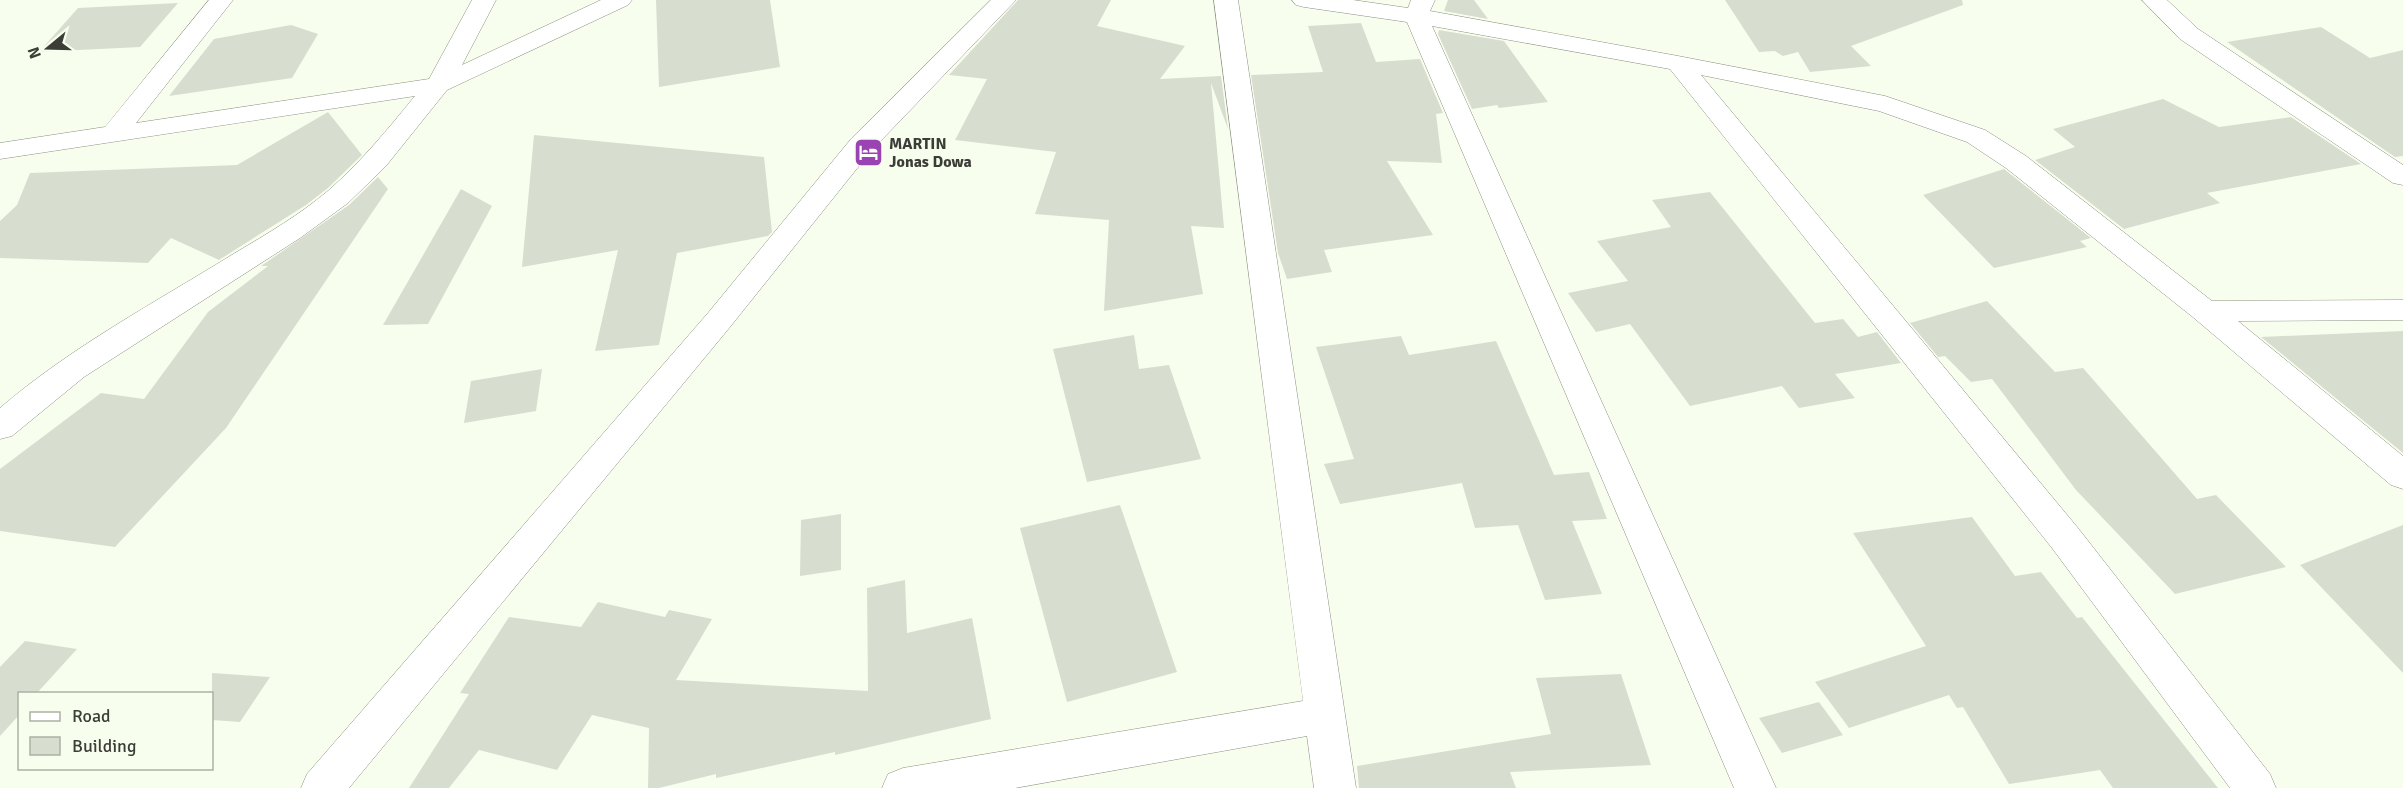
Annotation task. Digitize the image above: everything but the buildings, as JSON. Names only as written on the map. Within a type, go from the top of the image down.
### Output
[{"type":"street","points":[[114,133],[220,0]]},
{"type":"street","points":[[0,427],[73,369],[290,232],[338,196],[376,160],[438,85],[484,0]]},
{"type":"street","points":[[0,151],[438,85],[620,0]]},
{"type":"street","points":[[322,788],[719,320],[861,145],[1005,0]]},
{"type":"street","points":[[1226,0],[1335,788]]},
{"type":"street","points":[[1304,0],[1420,8],[1885,104],[1976,136],[2016,162],[2205,311],[2403,476]]},
{"type":"street","points":[[2154,0],[2189,34],[2403,177]]},
{"type":"street","points":[[1420,8],[1755,788]]},
{"type":"street","points":[[1678,63],[2065,538],[2254,788]]},
{"type":"street","points":[[2205,311],[2403,310]]},
{"type":"street","points":[[903,788],[1325,715]]},
{"type":"place","name":"MARTIN Jonas Dowa","points":[[868,152]]}]
